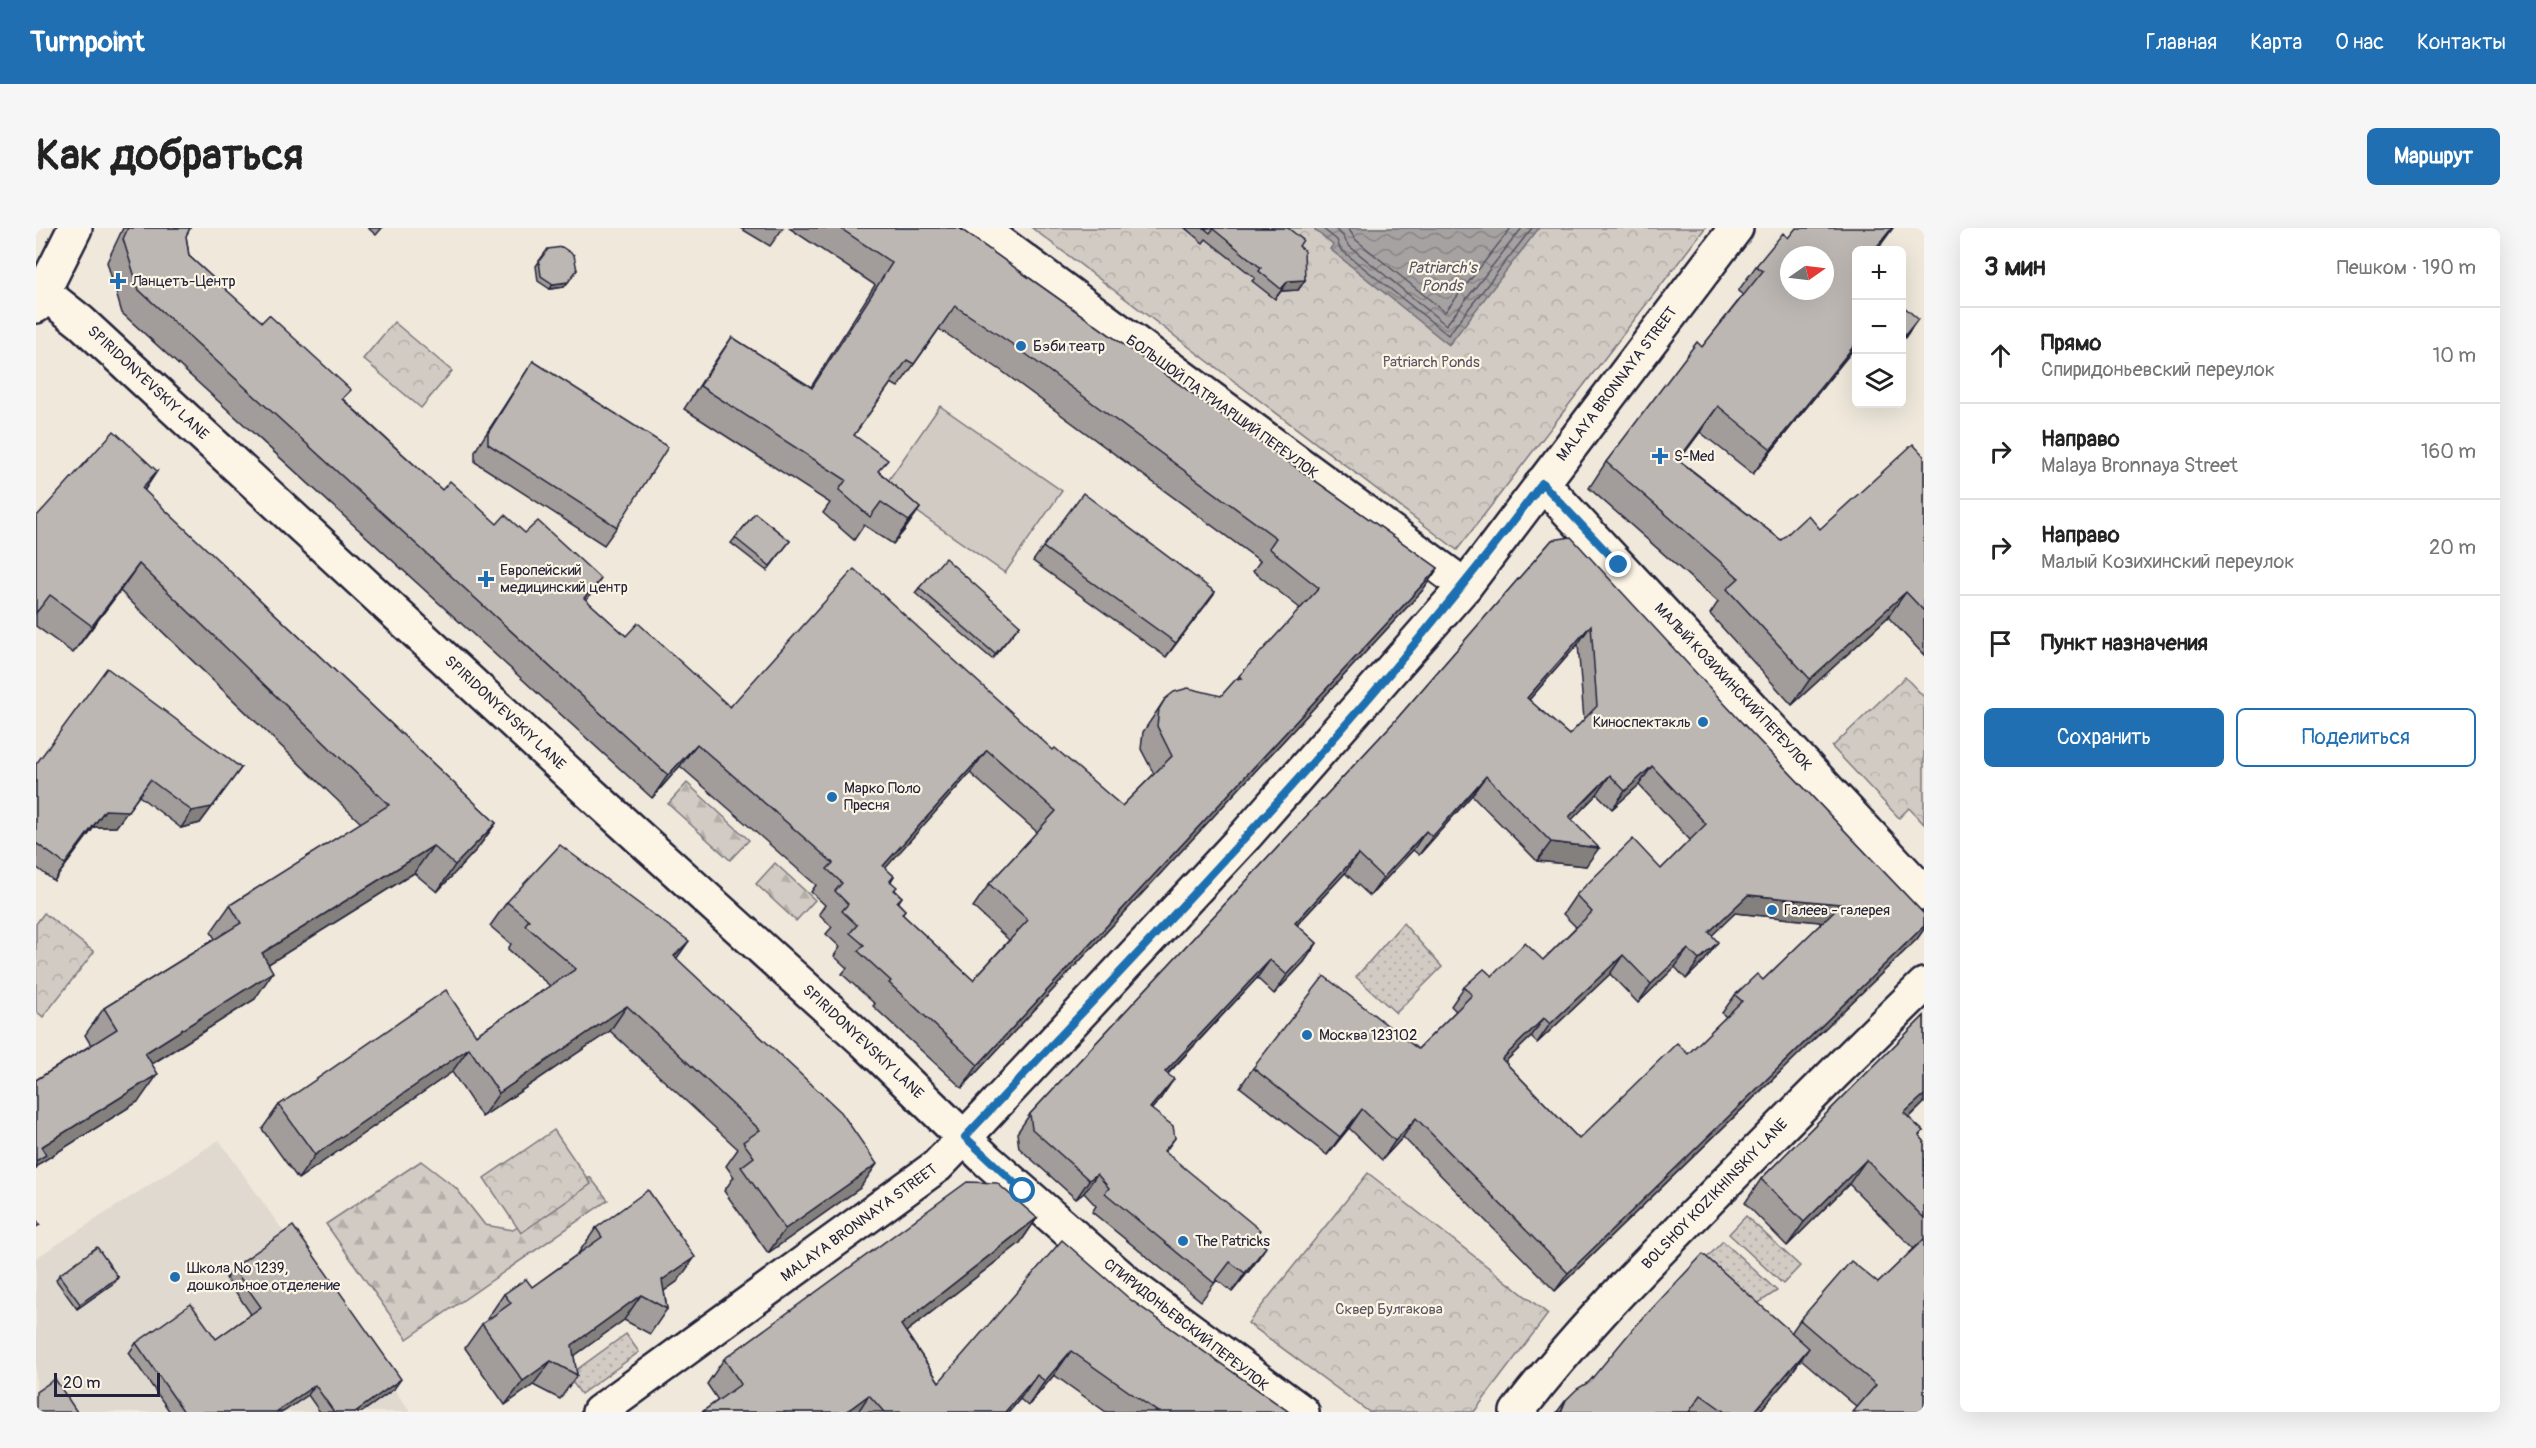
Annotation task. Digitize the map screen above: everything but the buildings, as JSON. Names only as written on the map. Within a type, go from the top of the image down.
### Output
[{"type":"street","points":[[39,299],[75,228]]},
{"type":"street","name":"БОЛЬШОЙ ПАТРИАРШИЙ ПЕРЕУЛОК","points":[[980,228],[1464,586]]},
{"type":"street","name":"MALAYA BRONNAYA STREET","points":[[599,1412],[937,1166],[965,1137],[1245,835],[1464,586],[1736,228]]},
{"type":"street","name":"SPIRIDONYEVSKIY LANE","points":[[39,299],[90,330],[965,1137]]},
{"type":"street","name":"МАЛЫЙ КОЗИХИНСКИЙ ПЕРЕУЛОК","points":[[1542,483],[1924,893]]},
{"type":"street","name":"BOLSHOY KOZIKHINSKIY LANE","points":[[1517,1412],[1560,1356],[1634,1277],[1761,1146],[1924,985]]},
{"type":"street","name":"СПИРИДОНЬЕВСКИЙ ПЕРЕУЛОК","points":[[965,1137],[1130,1285],[1302,1412]]},
{"type":"shaded area","name":"Школа № 1239, дошкольное отделение","points":[[219,1140],[410,1412],[36,1412],[36,1258]]},
{"type":"green space","name":"Patriarch Ponds","points":[[1032,228],[1705,228],[1457,550]]},
{"type":"green space","points":[[394,322],[452,371],[421,408],[363,359]]},
{"type":"green space","points":[[940,406],[1062,491],[1005,573],[883,488]]},
{"type":"green space","points":[[1905,677],[1924,697],[1924,824],[1909,808],[1899,818],[1832,747]]},
{"type":"green space","points":[[687,783],[749,840],[730,860],[668,804]]},
{"type":"green space","points":[[775,863],[815,900],[796,921],[756,884]]},
{"type":"green space","points":[[44,913],[94,952],[43,1017],[36,1011],[36,924]]},
{"type":"green space","points":[[1403,923],[1442,967],[1396,1013],[1356,977]]},
{"type":"green space","points":[[554,1130],[591,1184],[521,1233],[484,1178]]},
{"type":"green space","points":[[421,1161],[456,1188],[485,1225],[513,1230],[590,1177],[608,1200],[407,1339],[326,1224]]},
{"type":"green space","name":"Сквер Булгакова","points":[[1368,1173],[1548,1314],[1474,1412],[1369,1412],[1248,1323]]},
{"type":"green space","points":[[1746,1216],[1800,1266],[1783,1284],[1729,1234]]},
{"type":"green space","points":[[1723,1241],[1777,1291],[1757,1304],[1702,1263]]},
{"type":"green space","points":[[626,1334],[639,1352],[581,1394],[568,1376]]},
{"type":"water","name":"Patriarch's Ponds","points":[[1316,228],[1539,228],[1449,345],[1330,249],[1333,245],[1315,230]]},
{"type":"place","name":"Ланцетъ-Центр","points":[[118,281]]},
{"type":"place","name":"Бэби театр","points":[[1021,346]]},
{"type":"place","name":"S-Med","points":[[1660,456]]},
{"type":"place","name":"Европейский медицинский центр","points":[[486,579]]},
{"type":"place","name":"Киноспектакль","points":[[1703,722]]},
{"type":"place","name":"Марко Поло Пресня","points":[[832,797]]},
{"type":"place","name":"Галеев - галерея","points":[[1772,910]]},
{"type":"place","name":"Москва 123102","points":[[1307,1035]]},
{"type":"place","name":"The Patricks","points":[[1183,1241]]},
{"type":"place","name":"Школа № 1239, дошкольное отделение","points":[[175,1277]]},
{"type":"route","points":[[1023,1191],[987,1160],[965,1137],[1245,835],[1353,714],[1464,586],[1542,483],[1619,565]]}]
